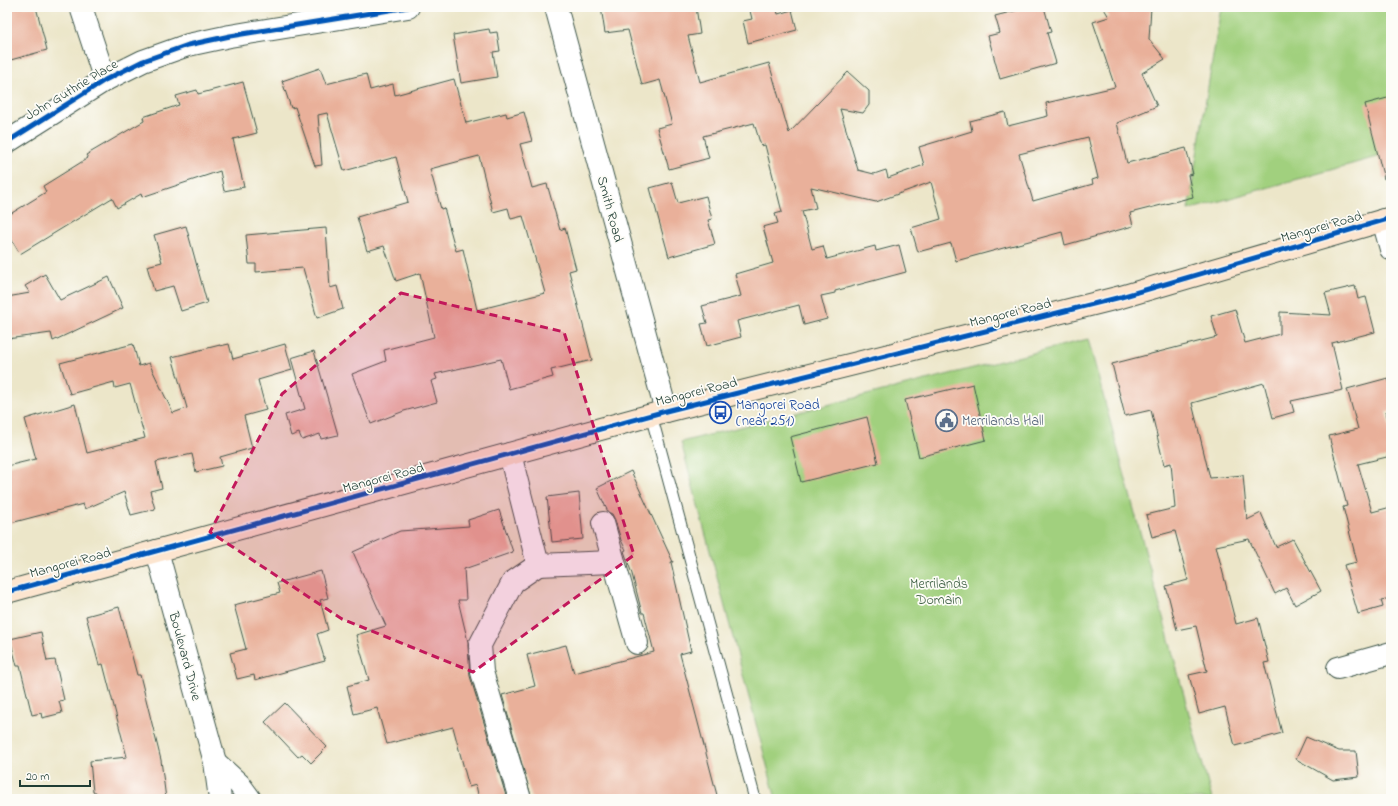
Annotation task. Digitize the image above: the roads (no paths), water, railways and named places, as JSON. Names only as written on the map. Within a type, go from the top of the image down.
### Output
[{"type":"street","points":[[81,7],[104,80]]},
{"type":"street","name":"John Guthrie Place","points":[[7,142],[104,80],[143,61],[188,45],[230,36],[311,15],[408,7]]},
{"type":"street","name":"Smith Road","points":[[556,7],[658,413]]},
{"type":"street","points":[[1387,219],[1391,249]]},
{"type":"street","name":"Mangorei Road","points":[[7,592],[658,413],[1121,297],[1387,219]]},
{"type":"street","points":[[510,454],[538,564]]},
{"type":"street","points":[[603,523],[637,643]]},
{"type":"street","name":"Boulevard Drive","points":[[157,551],[215,762],[220,799]]},
{"type":"street","points":[[520,799],[482,672],[480,645],[513,582],[538,564],[613,562]]},
{"type":"street","points":[[1338,668],[1391,653]]},
{"type":"street","points":[[215,762],[239,784],[250,799]]},
{"type":"lane","points":[[658,413],[755,799]]},
{"type":"place","name":"Mangorei Road (near 251)","points":[[720,412]]},
{"type":"place","name":"Merrilands Hall","points":[[946,420]]},
{"type":"park label","name":"Merrilands Domain","points":[[939,592]]}]
